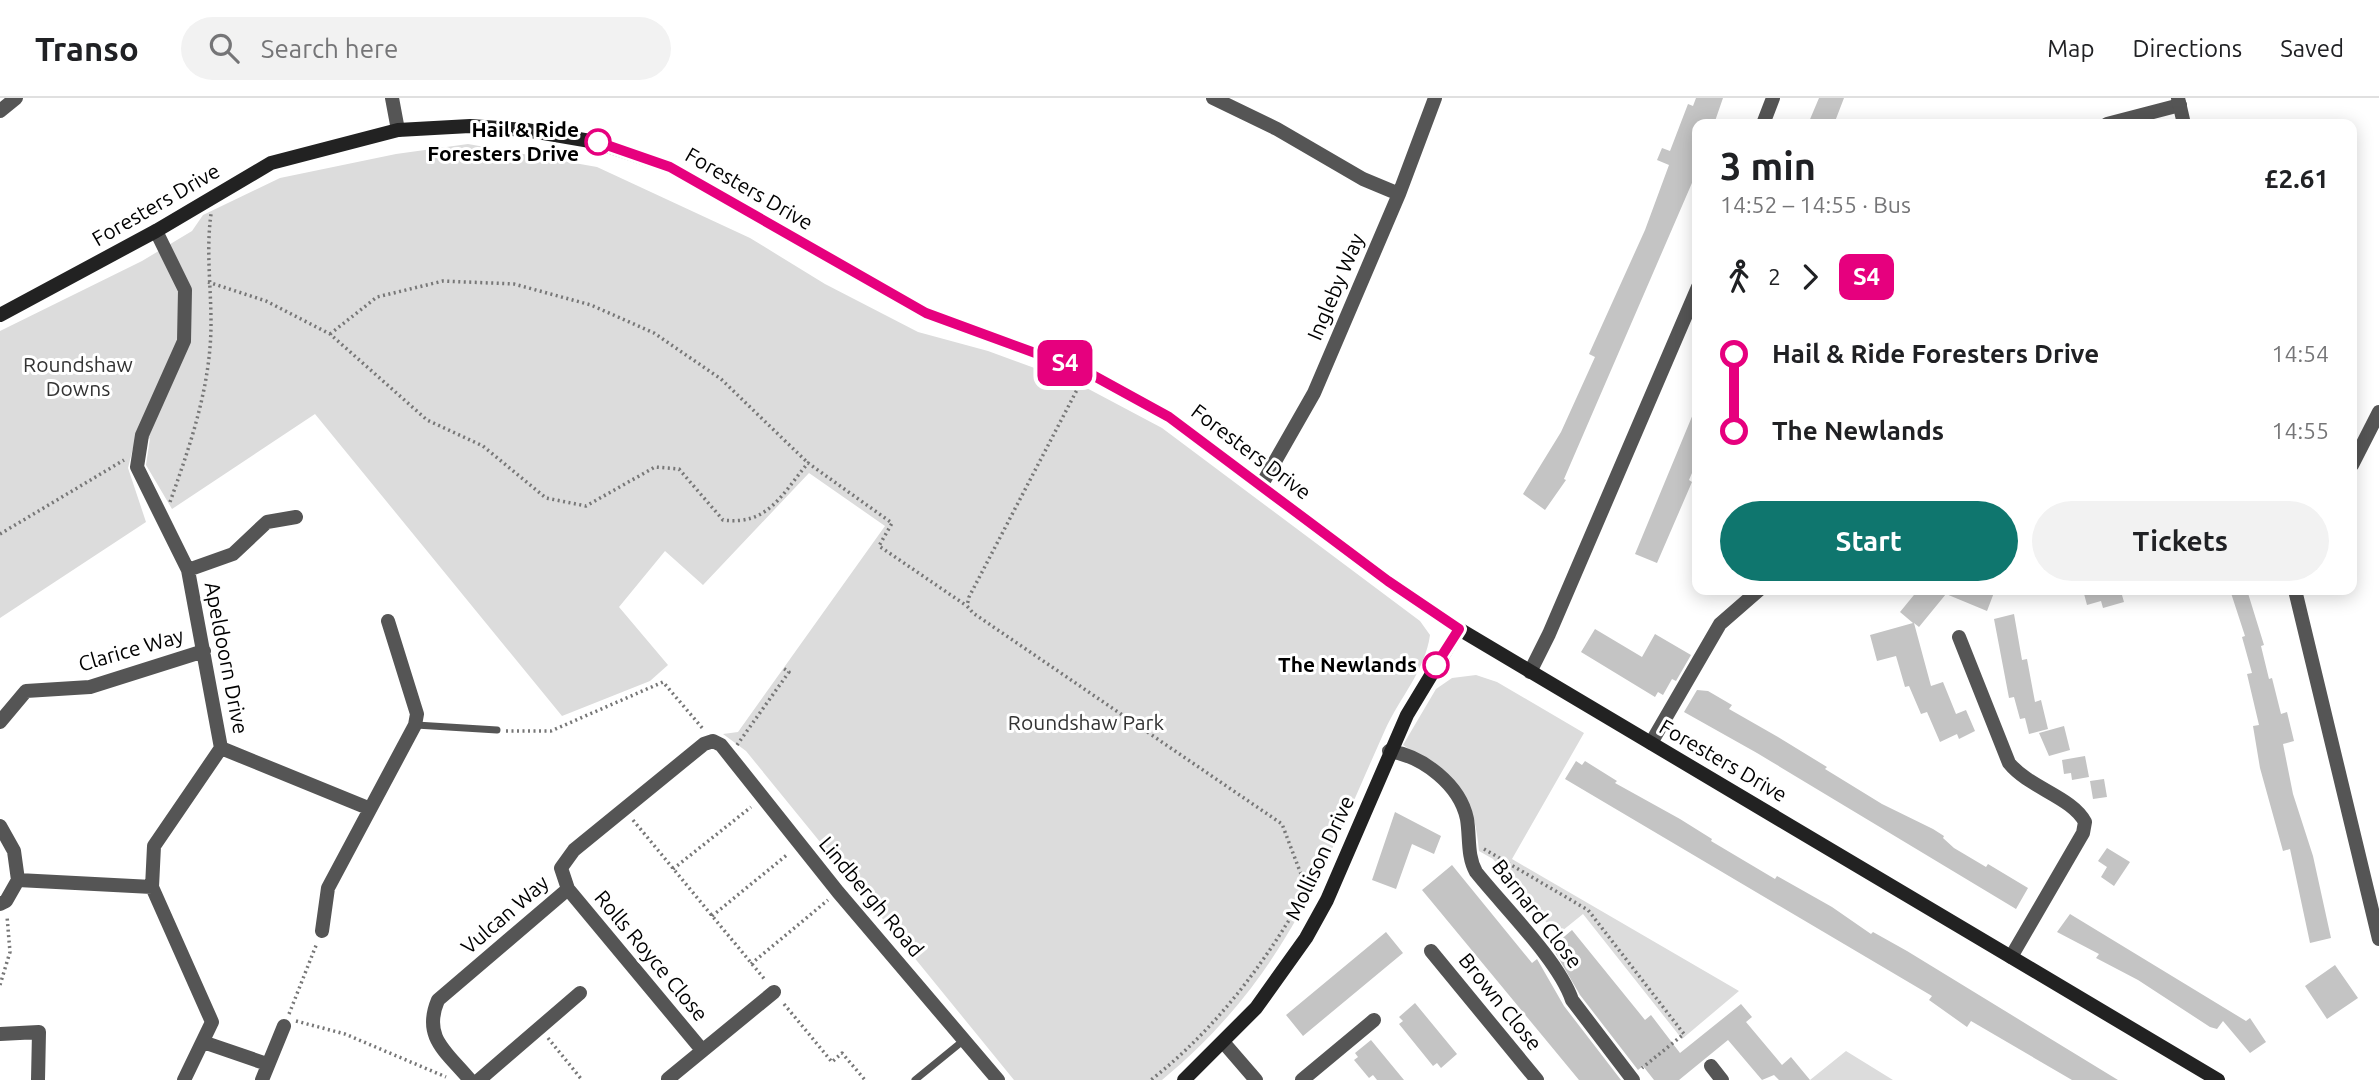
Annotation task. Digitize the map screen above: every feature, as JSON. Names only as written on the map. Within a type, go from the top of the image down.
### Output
[{"type":"main road","name":"Foresters Drive","points":[[3,310],[156,231],[271,163],[398,130],[470,126],[526,130],[596,142],[670,167],[926,313],[1087,372],[1169,417],[1459,629],[2218,1080]]},
{"type":"main road","name":"Mollison Drive","points":[[1184,1080],[1224,1043],[1275,985],[1322,910],[1389,751],[1416,697],[1459,629]]},
{"type":"street","points":[[0,111],[16,98]]},
{"type":"street","points":[[392,98],[398,130]]},
{"type":"street","points":[[1213,98],[1277,129],[1363,179],[1399,194]]},
{"type":"street","name":"Ingleby Way","points":[[1261,486],[1314,393],[1399,194],[1435,98]]},
{"type":"street","points":[[1765,119],[1773,98]]},
{"type":"street","points":[[2123,119],[2179,102]]},
{"type":"street","points":[[138,452],[184,341],[185,290],[156,231]]},
{"type":"street","points":[[1530,672],[1549,634],[1692,301]]},
{"type":"street","points":[[2357,455],[2379,412]]},
{"type":"street","name":"Apeldoorn Drive","points":[[138,452],[137,467],[188,570],[221,748],[154,846],[152,887],[212,1022],[184,1080]]},
{"type":"street","points":[[188,570],[233,554],[267,523],[296,517]]},
{"type":"street","points":[[1651,743],[1720,624],[1753,595]]},
{"type":"street","points":[[2296,595],[2379,939]]},
{"type":"street","points":[[322,931],[328,888],[368,808],[415,725],[417,714],[388,621]]},
{"type":"street","points":[[1959,637],[2009,764],[2022,777],[2078,811],[2085,822],[2083,833],[2011,957]]},
{"type":"street","name":"Clarice Way","points":[[0,722],[26,691],[90,687],[204,651]]},
{"type":"street","name":"Lindbergh Road","points":[[713,741],[721,745],[838,892],[998,1080]]},
{"type":"street","name":"Vulcan Way","points":[[470,1080],[433,1033],[430,1018],[438,1000],[568,888],[561,868],[574,850],[704,744],[713,741]]},
{"type":"street","points":[[221,748],[368,808]]},
{"type":"street","name":"Barnard Close","points":[[1389,751],[1419,762],[1453,789],[1465,810],[1470,856],[1476,872],[1549,962],[1569,989],[1572,1000],[1633,1078]]},
{"type":"street","points":[[0,827],[14,851],[18,880],[3,902]]},
{"type":"street","points":[[18,880],[152,887]]},
{"type":"street","name":"Rolls Royce Close","points":[[568,888],[702,1051]]},
{"type":"street","name":"Brown Close","points":[[1431,951],[1537,1080]]},
{"type":"street","points":[[479,1080],[580,992]]},
{"type":"street","name":"Rolls Royce Close","points":[[668,1079],[774,992]]},
{"type":"street","points":[[1302,1080],[1374,1020]]},
{"type":"street","points":[[262,1080],[284,1026]]},
{"type":"street","points":[[0,1034],[38,1032],[38,1080]]},
{"type":"street","points":[[203,1042],[267,1064]]},
{"type":"street","points":[[1224,1043],[1256,1080]]},
{"type":"street","points":[[1711,1066],[1722,1080]]},
{"type":"lane","points":[[415,725],[497,730]]},
{"type":"lane","points":[[915,1080],[964,1039]]},
{"type":"path","points":[[166,524],[204,392],[211,324],[208,237],[214,197]]},
{"type":"path","points":[[330,334],[377,297],[443,281],[514,284],[591,305],[653,333],[721,379],[808,463],[892,523],[879,546],[1282,824],[1307,890],[1275,944],[1235,999],[1206,1032],[1151,1080]]},
{"type":"path","points":[[208,282],[266,301],[330,334],[427,420],[482,446],[546,498],[586,506],[655,467],[679,469],[723,520],[743,523],[762,516],[808,463]]},
{"type":"path","points":[[967,606],[1087,372]]},
{"type":"path","points":[[0,534],[138,452]]},
{"type":"path","points":[[729,755],[789,672],[783,668]]},
{"type":"path","points":[[497,730],[551,732],[663,682],[713,741]]},
{"type":"path","points":[[673,869],[763,798]]},
{"type":"path","points":[[625,810],[831,1062],[842,1053],[865,1080]]},
{"type":"path","points":[[1469,841],[1587,910],[1684,1034],[1633,1078]]},
{"type":"path","points":[[712,916],[801,844]]},
{"type":"path","points":[[751,964],[838,892]]},
{"type":"path","points":[[0,985],[10,952],[3,902]]},
{"type":"path","points":[[284,1026],[322,931]]},
{"type":"path","points":[[284,1026],[297,1021],[345,1034],[454,1080]]},
{"type":"path","points":[[539,1027],[582,1080]]},
{"type":"green space","name":"Roundshaw Park","points":[[468,144],[597,167],[750,238],[825,284],[918,332],[988,351],[1081,385],[1162,428],[1420,621],[1430,635],[1423,660],[1385,730],[1341,830],[1296,920],[1270,962],[1240,1002],[1204,1041],[1162,1080],[1014,1080],[746,751],[723,734],[738,732],[885,526],[809,473],[703,585],[665,551],[619,607],[668,665],[650,681],[562,716],[315,414],[172,509],[146,465],[150,438],[133,448],[128,468],[146,522],[0,618],[0,331],[142,261],[192,231],[203,215],[280,178],[396,154]]},
{"type":"green space","points":[[1476,675],[1497,682],[1584,733],[1512,859],[1739,991],[1682,1039],[1583,914],[1557,935],[1493,859],[1479,851],[1472,812],[1466,798],[1447,776],[1403,745],[1436,689],[1452,678]]},
{"type":"green space","points":[[1846,1051],[1893,1080],[1810,1080]]},
{"type":"building","points":[[1696,98],[1723,98],[1716,119],[1692,119],[1692,183],[1564,479],[1566,480],[1545,510],[1523,494],[1561,432],[1595,357],[1589,354],[1645,230],[1669,165],[1657,160],[1662,148],[1670,151],[1688,104],[1693,106]]},
{"type":"building","points":[[1819,98],[1844,98],[1836,119],[1810,119]]},
{"type":"building","points":[[1692,416],[1692,473],[1689,480],[1692,482],[1657,563],[1635,554]]},
{"type":"building","points":[[1914,595],[1945,595],[1919,627],[1914,623],[1931,686],[1943,682],[1956,714],[1966,710],[1975,731],[1959,739],[1957,734],[1940,742],[1927,712],[1921,714],[1909,686],[1905,687],[1896,656],[1877,661],[1870,635],[1913,623],[1900,612]]},
{"type":"building","points":[[1948,595],[1993,595],[1987,611]]},
{"type":"building","points":[[2084,595],[2122,595],[2124,602],[2103,608],[2101,601],[2087,605]]},
{"type":"building","points":[[2232,595],[2249,595],[2264,645],[2261,646],[2269,679],[2272,678],[2281,714],[2287,712],[2294,741],[2283,744],[2293,794],[2313,856],[2331,938],[2310,943],[2290,849],[2283,851],[2260,768],[2253,726],[2259,725],[2247,674],[2252,673],[2242,637],[2245,636]]},
{"type":"building","points":[[2014,614],[2022,660],[2027,659],[2035,702],[2041,700],[2048,729],[2029,734],[2025,718],[2020,719],[2014,697],[2009,698],[1994,619]]},
{"type":"building","points":[[1595,629],[1642,657],[1655,634],[1691,655],[1676,681],[1672,679],[1663,695],[1658,692],[1655,697],[1581,652]]},
{"type":"building","points":[[1697,690],[1708,691],[1732,705],[1729,709],[1827,767],[1825,769],[1882,804],[1933,829],[1944,836],[1954,848],[1986,867],[1988,864],[2028,888],[2016,909],[1684,712]]},
{"type":"building","points":[[2064,726],[2070,750],[2049,756],[2039,733]]},
{"type":"building","points":[[2085,756],[2089,777],[2072,780],[2071,773],[2064,774],[2062,760]]},
{"type":"building","points":[[1576,761],[1582,765],[1585,761],[1617,781],[1615,783],[1680,819],[1712,839],[1711,841],[1775,879],[1777,876],[1832,907],[1871,934],[1873,932],[1907,951],[2118,1080],[2072,1080],[1971,1021],[1967,1027],[1929,1000],[1932,996],[1565,779]]},
{"type":"building","points":[[2104,779],[2107,797],[2093,799],[2090,781]]},
{"type":"building","points":[[1395,812],[1441,836],[1434,854],[1412,844],[1396,889],[1372,880]]},
{"type":"building","points":[[2107,848],[2130,862],[2114,886],[2101,877],[2107,867],[2098,861]]},
{"type":"building","points":[[1452,865],[1532,963],[1537,959],[1564,1006],[1621,1080],[1579,1080],[1422,890]]},
{"type":"building","points":[[2070,914],[2246,1021],[2250,1018],[2266,1042],[2250,1053],[2223,1021],[2217,1029],[2210,1027],[2138,980],[2096,958],[2099,954],[2057,932]]},
{"type":"building","points":[[1572,930],[1645,1020],[1651,1015],[1680,1053],[1741,1004],[1752,1017],[1746,1022],[1782,1065],[1791,1057],[1810,1080],[1779,1080],[1774,1075],[1762,1080],[1728,1040],[1679,1080],[1654,1080],[1643,1066],[1638,1070],[1580,995],[1552,947]]},
{"type":"building","points":[[1386,932],[1403,953],[1303,1036],[1286,1015]]},
{"type":"building","points":[[2335,965],[2358,998],[2327,1019],[2305,986]]},
{"type":"building","points":[[1415,1003],[1457,1054],[1441,1068],[1437,1063],[1433,1066],[1399,1024],[1403,1021],[1399,1017]]},
{"type":"building","points":[[1371,1040],[1404,1080],[1377,1080],[1373,1075],[1369,1078],[1354,1060],[1358,1057],[1355,1053]]},
{"type":"bus line","name":"S4","points":[[598,142],[670,167],[834,263],[926,313],[1087,372],[1169,417],[1388,581],[1459,629],[1436,665]]},
{"type":"place","name":"Hail & Ride Foresters Drive","points":[[598,142]]},
{"type":"place","name":"The Newlands","points":[[1436,665]]},
{"type":"park label","name":"Roundshaw Downs","points":[[78,377]]}]
